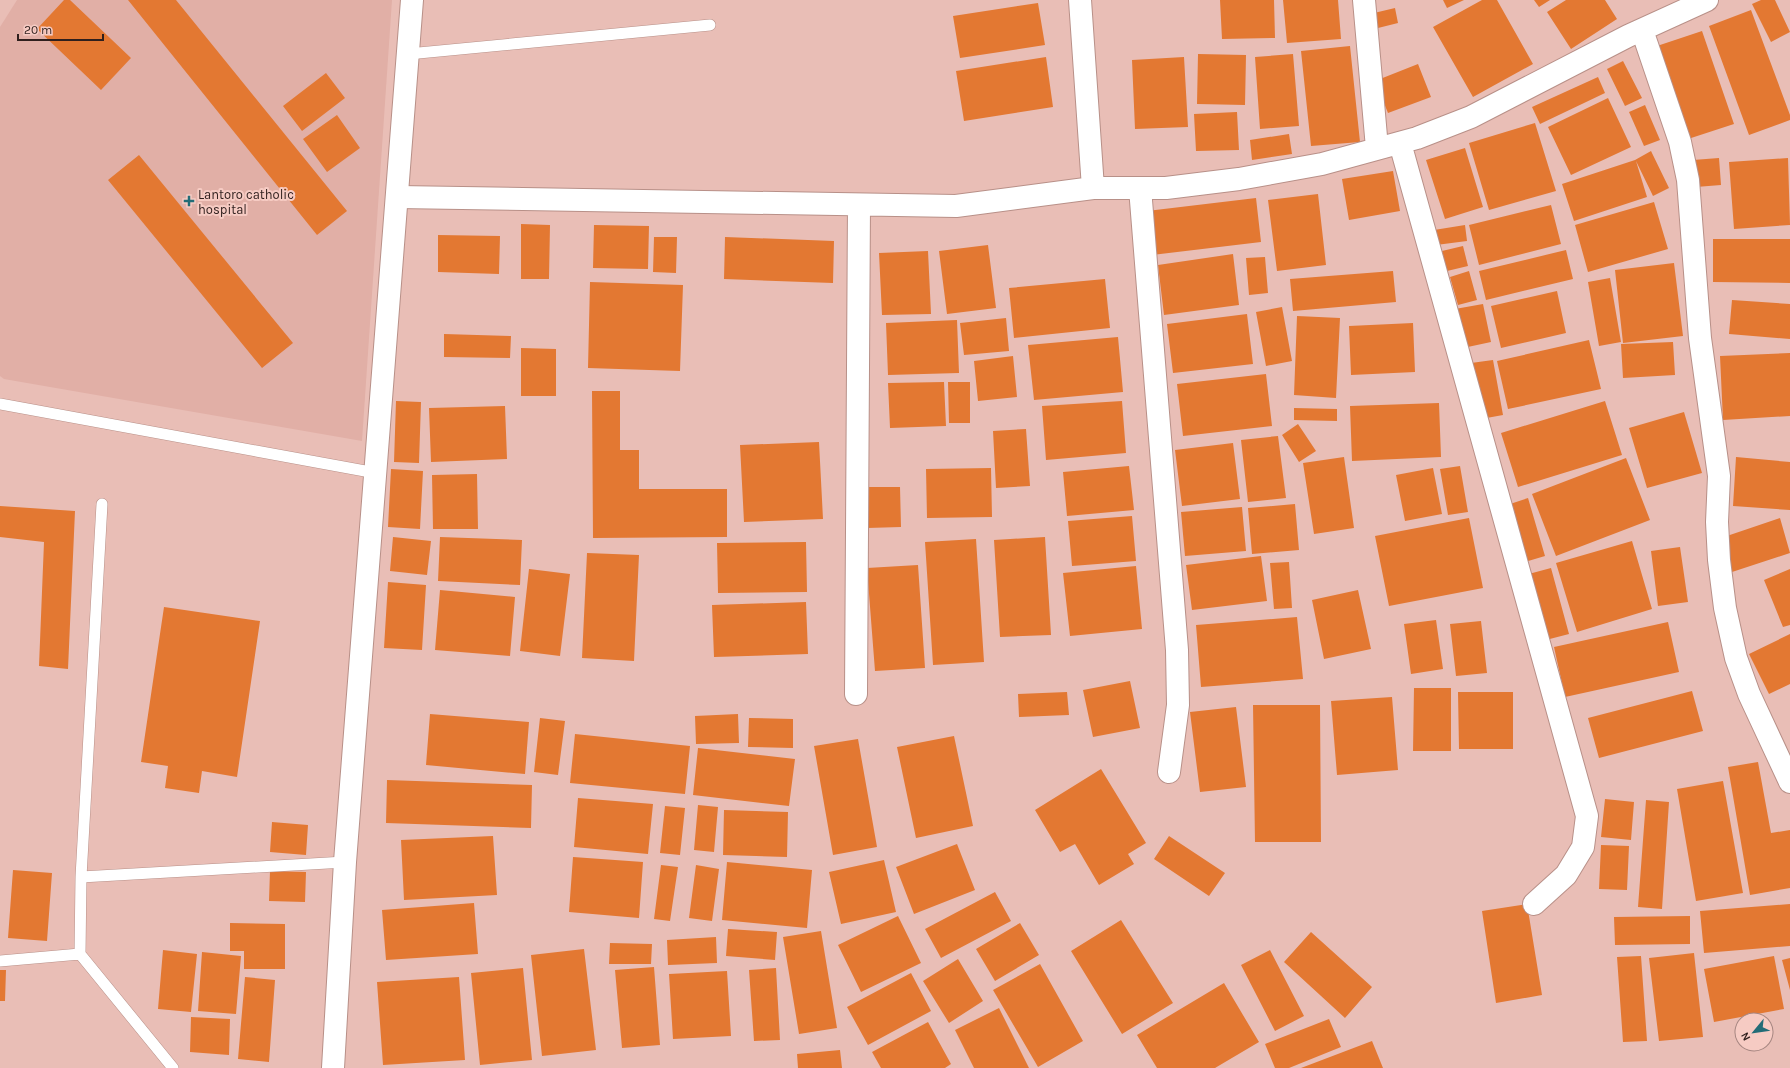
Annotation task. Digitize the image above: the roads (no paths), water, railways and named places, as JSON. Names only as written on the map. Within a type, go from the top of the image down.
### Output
[{"type":"street","points":[[333,1068],[345,862],[398,197],[412,0]]},
{"type":"street","points":[[1080,0],[1093,188]]},
{"type":"street","points":[[1364,0],[1377,148]]},
{"type":"street","points":[[398,197],[956,206],[1093,188],[1166,188],[1239,179],[1322,164],[1417,138],[1471,117],[1642,30],[1706,0]]},
{"type":"street","points":[[1642,30],[1680,142],[1688,180],[1700,338],[1719,476],[1717,522],[1719,560],[1725,608],[1736,658],[1749,694],[1790,782]]},
{"type":"street","points":[[1400,143],[1588,816],[1583,847],[1566,875],[1534,904]]},
{"type":"street","points":[[1140,188],[1177,650],[1178,706],[1169,772]]},
{"type":"street","points":[[856,694],[859,205]]},
{"type":"lane","points":[[408,54],[710,26]]},
{"type":"lane","points":[[0,404],[376,473]]},
{"type":"lane","points":[[102,504],[82,877],[80,954],[173,1068]]},
{"type":"lane","points":[[82,877],[345,862]]},
{"type":"lane","points":[[0,961],[80,954]]},
{"type":"place","name":"Lantoro catholic hospital","points":[[189,201]]}]
